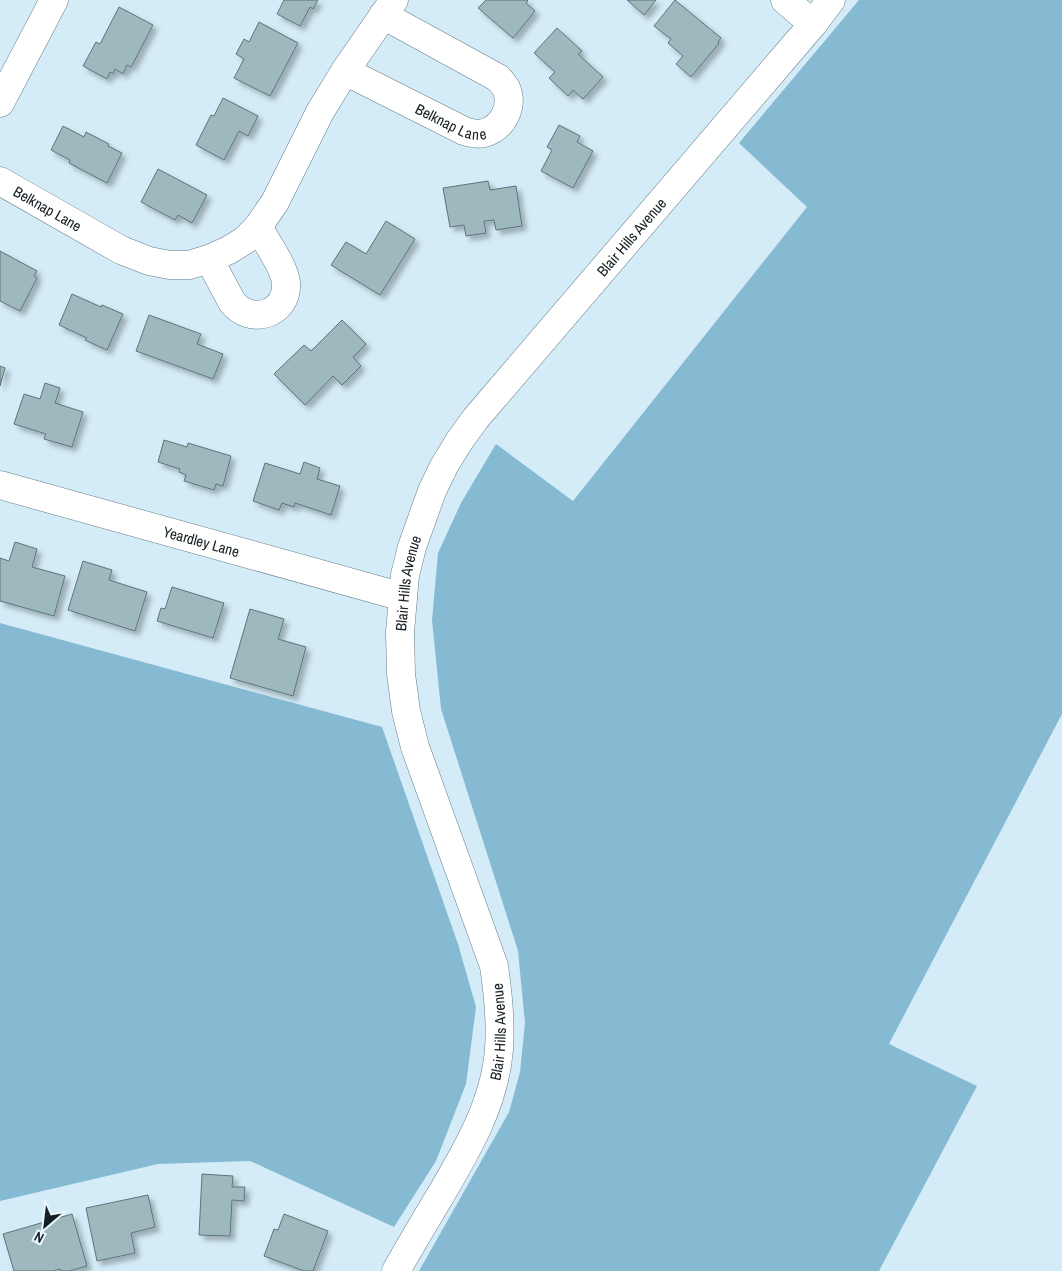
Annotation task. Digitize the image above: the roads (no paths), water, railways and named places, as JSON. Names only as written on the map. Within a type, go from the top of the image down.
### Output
[{"type":"street","points":[[0,103],[54,0]]},
{"type":"street","points":[[785,0],[813,24]]},
{"type":"street","name":"Blair Hills Avenue","points":[[396,1271],[452,1176],[480,1123],[495,1073],[499,1050],[500,1024],[494,966],[415,747],[406,711],[401,674],[400,632],[405,575],[421,520],[444,466],[476,418],[813,24],[831,0]]},
{"type":"street","name":"Belknap Lane","points":[[0,181],[121,250],[149,261],[170,265],[189,265],[230,250],[245,240],[258,227],[275,202],[320,112],[345,71],[388,7],[498,78],[506,88],[509,101],[508,108],[504,119],[495,128],[483,133],[473,134],[345,71]]},
{"type":"street","points":[[209,259],[236,308],[247,314],[259,315],[271,312],[280,303],[285,292],[286,282],[283,270],[258,227]]},
{"type":"street","name":"Yeardley Lane","points":[[0,485],[403,597]]}]
